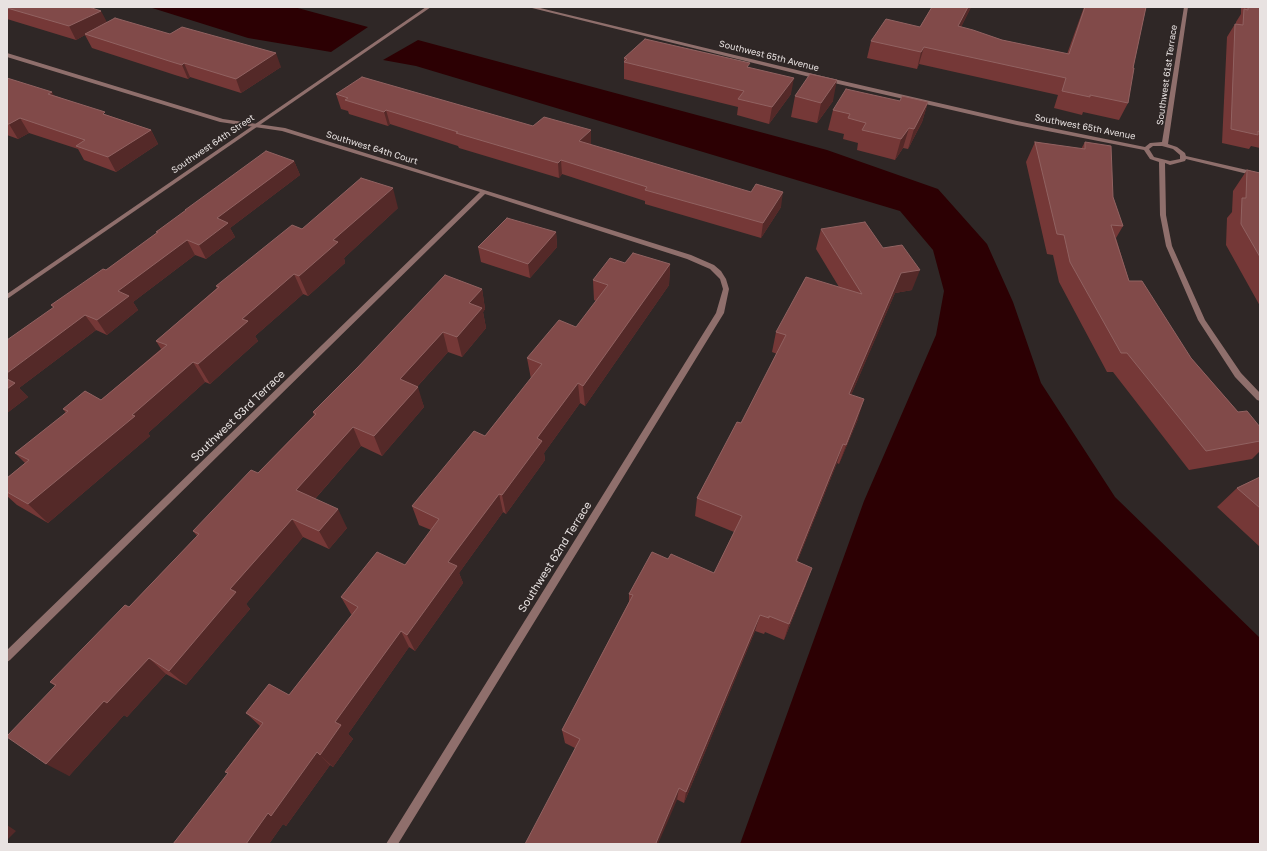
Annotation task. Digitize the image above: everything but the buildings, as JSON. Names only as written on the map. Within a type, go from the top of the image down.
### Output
[{"type":"street","name":"Southwest 64th Street","points":[[7,297],[429,7]]},
{"type":"street","name":"Southwest 65th Avenue","points":[[530,7],[834,82],[1017,123],[1146,149]]},
{"type":"street","name":"Southwest 61st Terrace","points":[[1165,144],[1186,7]]},
{"type":"street","name":"Southwest 64th Court","points":[[7,55],[222,121],[283,129],[689,257],[712,267],[723,279]]},
{"type":"street","points":[[1184,157],[1183,160],[1176,163],[1162,162],[1152,158],[1146,149],[1152,144],[1165,144],[1180,151],[1184,157],[1260,175]]},
{"type":"street","points":[[1162,162],[1162,202],[1166,231],[1181,275],[1202,320],[1223,353],[1238,375],[1260,398]]},
{"type":"street","name":"Southwest 63rd Terrace","points":[[7,656],[484,192]]},
{"type":"street","name":"Southwest 62nd Terrace","points":[[392,844],[720,312],[726,289],[723,279]]},
{"type":"shaded area","points":[[149,7],[294,7],[368,27],[331,52],[248,38]]},
{"type":"shaded area","points":[[418,40],[827,150],[938,189],[987,244],[1013,302],[1041,383],[1115,497],[1260,638],[1260,844],[740,844],[864,501],[936,335],[944,291],[933,250],[900,211],[416,66],[383,60]]}]
